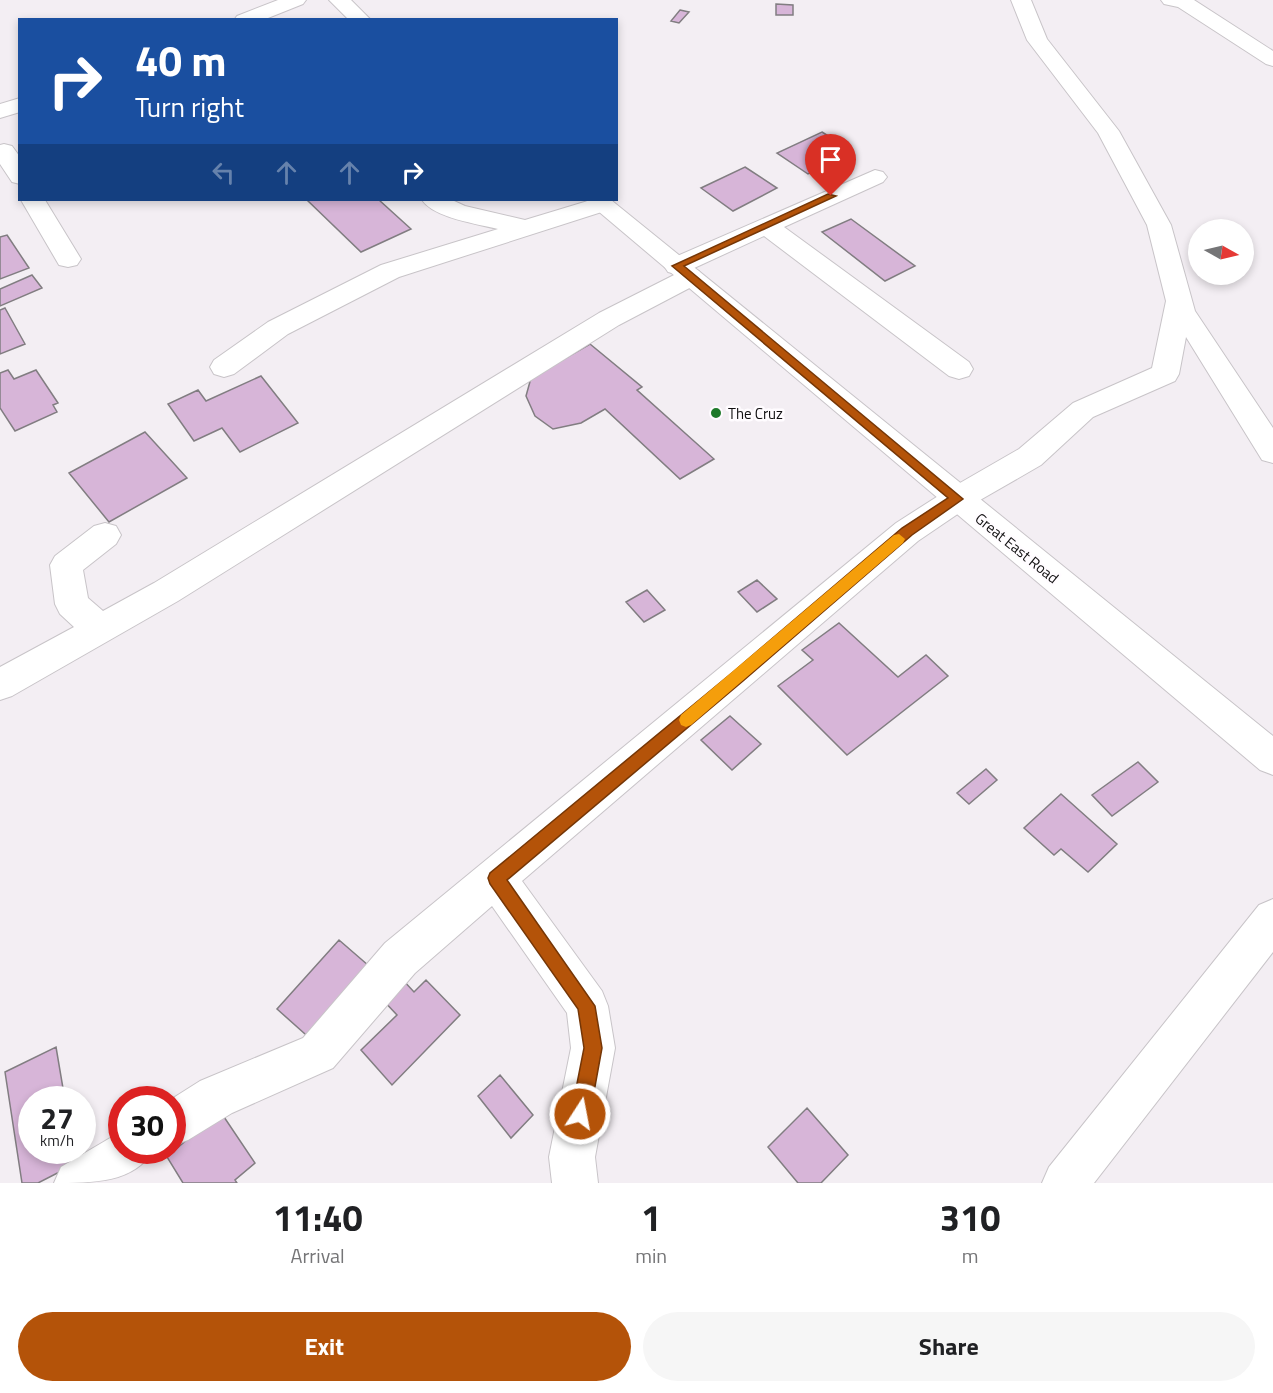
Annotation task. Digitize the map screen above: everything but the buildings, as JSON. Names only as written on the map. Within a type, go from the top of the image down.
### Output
[{"type":"main road","points":[[249,18],[296,0]]},
{"type":"main road","points":[[339,0],[359,18]]},
{"type":"main road","points":[[1021,0],[1037,40],[1108,131],[1159,225],[1182,312],[1213,356],[1273,452]]},
{"type":"main road","points":[[1180,1],[1273,60]]},
{"type":"main road","points":[[0,111],[18,105]]},
{"type":"main road","points":[[8,149],[18,172]]},
{"type":"main road","points":[[0,685],[166,592],[609,318],[663,293],[684,271],[766,226],[875,177]]},
{"type":"main road","points":[[34,201],[68,260]]},
{"type":"main road","points":[[436,201],[457,211],[526,228]]},
{"type":"main road","points":[[224,367],[278,327],[390,270],[526,228],[599,202]]},
{"type":"main road","name":"Great East Road","points":[[599,202],[1273,758]]},
{"type":"main road","points":[[766,226],[959,369]]},
{"type":"main road","points":[[186,1115],[216,1097],[318,1053],[400,958],[738,677],[907,532],[957,499],[1030,457],[1083,410],[1165,374],[1179,301]]},
{"type":"main road","points":[[100,628],[72,604],[66,566],[105,535]]},
{"type":"main road","points":[[496,878],[586,1006],[593,1048],[572,1157],[574,1183]]},
{"type":"main road","points":[[1065,1183],[1273,919]]},
{"type":"main road","points":[[77,1183],[108,1164]]},
{"type":"slow traffic","points":[[686,720],[899,539]]},
{"type":"place","name":"The Cruz","points":[[716,413]]},
{"type":"route","points":[[580,1114],[593,1048],[586,1006],[496,878],[738,677],[907,532],[957,499],[677,266],[831,196]]}]
